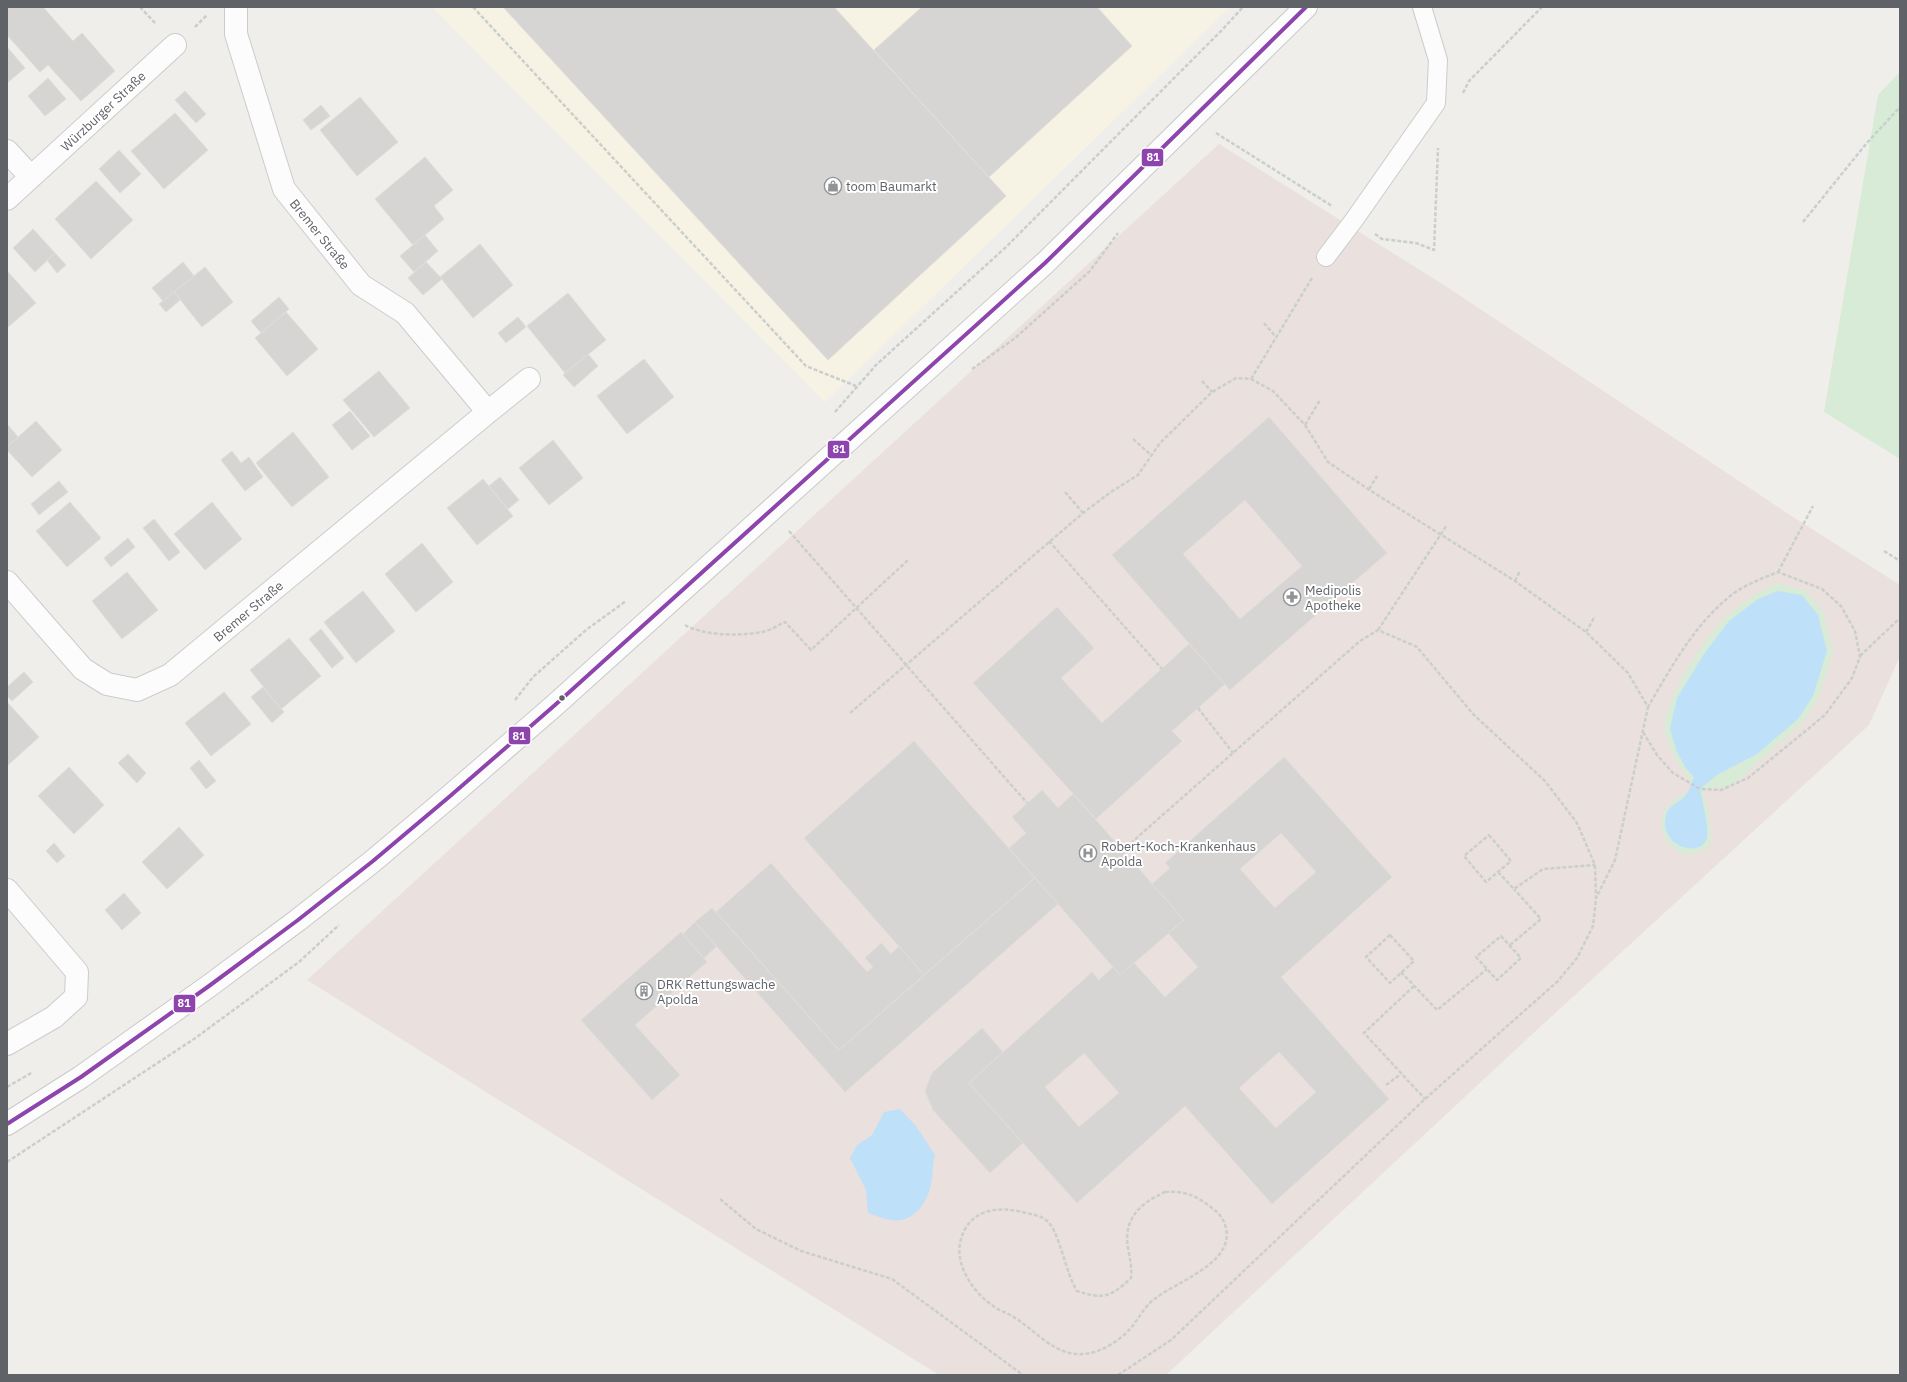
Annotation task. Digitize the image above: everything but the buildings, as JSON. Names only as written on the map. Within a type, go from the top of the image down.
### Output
[{"type":"main road","name":"Bremer Straße","points":[[236,7],[236,34],[284,190],[361,285],[405,313],[488,412]]},
{"type":"main road","points":[[7,1124],[81,1077],[210,986],[298,920],[373,861],[555,705],[1045,263],[1306,7]]},
{"type":"main road","name":"Würzburger Straße","points":[[7,199],[175,45]]},
{"type":"main road","points":[[7,151],[31,177]]},
{"type":"main road","name":"Bremer Straße","points":[[7,582],[83,669],[107,684],[136,690],[170,675],[529,379]]},
{"type":"main road","points":[[7,890],[77,972],[76,997],[54,1017],[7,1044]]},
{"type":"lane","points":[[1326,257],[1436,104],[1438,60],[1422,7]]},
{"type":"path","points":[[473,7],[806,366],[856,386]]},
{"type":"path","points":[[831,418],[856,386],[876,365],[1005,248],[1243,7]]},
{"type":"path","points":[[1460,100],[1469,81],[1542,7]]},
{"type":"path","points":[[1803,222],[1866,144],[1900,107]]},
{"type":"path","points":[[1210,138],[1216,133],[1382,239],[1416,243],[1434,250],[1438,145]]},
{"type":"path","points":[[971,370],[1014,339],[1090,271],[1121,230]]},
{"type":"path","points":[[1251,378],[1326,257]]},
{"type":"path","points":[[1264,323],[1276,337]]},
{"type":"path","points":[[850,713],[1049,541],[1111,492],[1138,475],[1160,443],[1212,392],[1236,378],[1251,378],[1273,391],[1305,425],[1328,462],[1368,489],[1515,581],[1586,632],[1628,674],[1648,707]]},
{"type":"path","points":[[1202,381],[1212,392]]},
{"type":"path","points":[[1305,425],[1320,400]]},
{"type":"path","points":[[1133,439],[1151,455]]},
{"type":"path","points":[[1368,489],[1377,476]]},
{"type":"path","points":[[1065,492],[1083,513]]},
{"type":"path","points":[[1596,898],[1615,860],[1648,707],[1678,656],[1706,618],[1735,593],[1778,572],[1813,506]]},
{"type":"path","points":[[770,511],[1027,803]]},
{"type":"path","points":[[1132,842],[1360,641],[1378,630],[1447,525]]},
{"type":"path","points":[[1049,541],[1162,668]]},
{"type":"path","points":[[1884,551],[1900,561]]},
{"type":"path","points":[[680,623],[694,631],[728,634],[763,632],[785,622],[811,650],[908,560]]},
{"type":"path","points":[[1515,581],[1520,571]]},
{"type":"path","points":[[1778,572],[1822,589],[1841,606],[1854,631],[1860,657]]},
{"type":"path","points":[[515,701],[533,677],[586,630],[631,597]]},
{"type":"path","points":[[1586,632],[1595,616]]},
{"type":"path","points":[[1643,731],[1657,755],[1673,773],[1700,789],[1709,788],[1721,790],[1748,778],[1803,735],[1825,715],[1852,678],[1860,657],[1900,618]]},
{"type":"path","points":[[1118,1375],[1171,1340],[1425,1099],[1558,981],[1577,958],[1593,926],[1596,898],[1595,865],[1577,823],[1545,781],[1474,714],[1417,647],[1378,630]]},
{"type":"path","points":[[1198,708],[1233,752]]},
{"type":"path","points":[[1489,835],[1511,861],[1498,872],[1486,882],[1464,856],[1489,835]]},
{"type":"path","points":[[1514,889],[1543,869],[1595,865]]},
{"type":"path","points":[[1498,872],[1541,919],[1510,945]]},
{"type":"path","points":[[7,1162],[194,1039],[299,962],[327,939],[342,923]]},
{"type":"path","points":[[1390,935],[1414,961],[1401,972],[1390,983],[1366,957],[1390,935]]},
{"type":"path","points":[[1502,936],[1521,958],[1497,980],[1487,969],[1476,957],[1502,936]]},
{"type":"path","points":[[1401,972],[1437,1010],[1487,969]]},
{"type":"path","points":[[1414,986],[1364,1033],[1425,1099]]},
{"type":"path","points":[[7,1087],[34,1071]]},
{"type":"path","points":[[1386,1085],[1402,1074]]},
{"type":"path","points":[[1165,1192],[1193,1194],[1223,1217],[1228,1236],[1225,1247],[1214,1260],[1197,1274],[1155,1298],[1142,1312],[1129,1330],[1116,1340],[1095,1352],[1084,1354],[1067,1352],[1046,1342],[1011,1315],[997,1309],[983,1298],[970,1282],[961,1260],[960,1244],[965,1228],[979,1214],[992,1209],[1018,1210],[1042,1217],[1050,1224],[1071,1281],[1077,1291],[1093,1296],[1103,1297],[1120,1288],[1131,1278],[1133,1265],[1128,1247],[1129,1224],[1137,1209],[1149,1199],[1165,1192]]},
{"type":"path","points":[[720,1199],[756,1229],[801,1251],[892,1279],[1023,1375]]},
{"type":"shaded area","points":[[432,7],[1230,7],[825,402]]},
{"type":"shaded area","name":"Robert-Koch-Krankenhaus Apolda","points":[[1219,144],[1447,287],[1793,517],[1900,585],[1900,656],[1869,725],[1527,1039],[1166,1375],[939,1375],[307,980]]},
{"type":"green space","points":[[1900,72],[1900,459],[1824,412],[1878,95]]},
{"type":"green space","points":[[1777,583],[1805,590],[1823,612],[1833,652],[1818,699],[1802,723],[1738,780],[1726,787],[1704,788],[1703,793],[1709,811],[1711,840],[1708,847],[1698,852],[1688,855],[1679,853],[1666,841],[1661,828],[1663,812],[1676,798],[1687,793],[1692,782],[1674,757],[1668,743],[1665,728],[1666,716],[1671,702],[1687,669],[1697,653],[1726,617],[1756,594]]},
{"type":"water","points":[[1778,591],[1802,595],[1818,615],[1827,651],[1813,696],[1798,719],[1757,754],[1717,775],[1700,789],[1706,820],[1707,837],[1704,844],[1698,847],[1682,847],[1674,842],[1668,835],[1665,826],[1667,812],[1683,798],[1694,777],[1685,767],[1676,750],[1670,728],[1677,698],[1704,654],[1729,621],[1758,599]]},
{"type":"water","points":[[900,1109],[916,1126],[935,1155],[931,1185],[926,1199],[912,1216],[899,1220],[888,1219],[868,1213],[866,1190],[850,1158],[857,1145],[872,1135],[884,1112]]},
{"type":"transit line","name":"81","points":[[7,1124],[81,1077],[209,986],[298,920],[373,861],[449,797],[555,705],[1045,263],[1306,7]]},
{"type":"place","name":"toom Baumarkt","points":[[833,186]]},
{"type":"place","name":"Medipolis Apotheke","points":[[1292,597]]},
{"type":"place","name":"Robert-Koch-Krankenhaus Apolda","points":[[1088,853]]},
{"type":"place","name":"DRK Rettungswache Apolda","points":[[644,991]]}]
